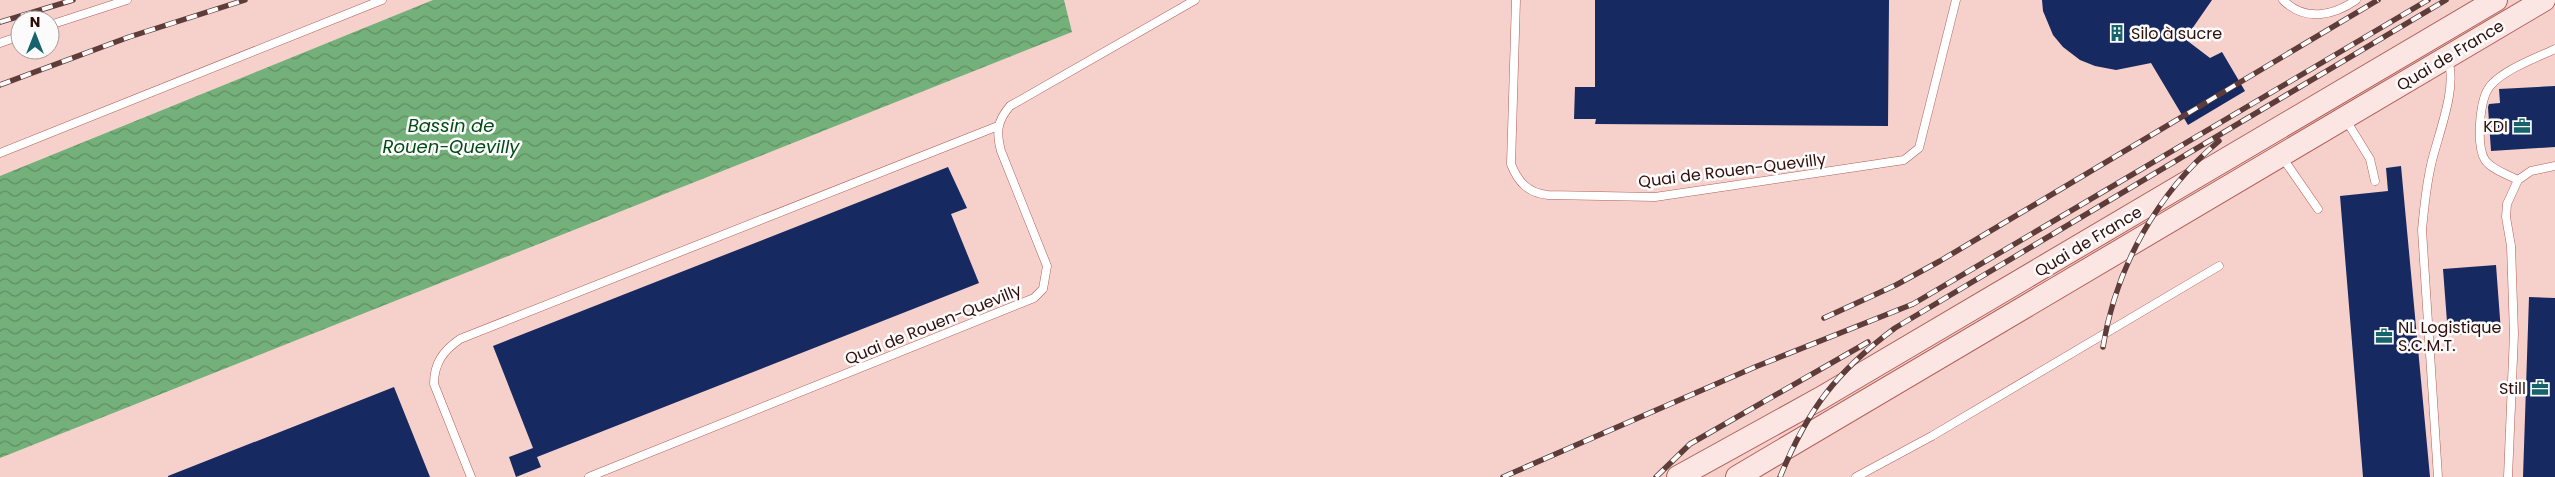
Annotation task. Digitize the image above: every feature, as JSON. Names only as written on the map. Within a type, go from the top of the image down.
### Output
[{"type":"main road","name":"Quai de France","points":[[1678,477],[1821,398],[2496,0]]},
{"type":"main road","name":"Quai de France","points":[[1737,477],[2544,0]]},
{"type":"main road","points":[[1708,477],[1741,458],[1768,426]]},
{"type":"lane","points":[[60,22],[126,0]]},
{"type":"lane","points":[[0,153],[382,0]]},
{"type":"lane","points":[[471,477],[434,384],[434,371],[440,357],[460,339],[998,126],[1000,117],[1010,106],[1195,0]]},
{"type":"lane","name":"Quai de Rouen-Quevilly","points":[[1516,0],[1511,164],[1522,184],[1535,194],[1655,197],[1904,160],[1919,148],[1956,0]]},
{"type":"lane","points":[[2283,0],[2293,10],[2308,14],[2325,14],[2344,9],[2356,0]]},
{"type":"lane","points":[[2518,180],[2491,166],[2482,153],[2482,101],[2492,84],[2524,63],[2555,49]]},
{"type":"lane","points":[[2438,477],[2422,230],[2424,199],[2430,166],[2451,81],[2447,57]]},
{"type":"lane","points":[[2345,118],[2370,159],[2375,181]]},
{"type":"lane","name":"Quai de Rouen-Quevilly","points":[[589,477],[1034,298],[1042,289],[1047,266],[1001,151],[997,137],[998,126]]},
{"type":"lane","points":[[2281,155],[2318,210]]},
{"type":"lane","points":[[2508,477],[2514,334],[2511,246],[2506,216],[2507,204],[2518,180],[2531,171],[2555,166]]},
{"type":"lane","points":[[1856,477],[1932,436],[2219,266]]},
{"type":"water","name":"Bassin de Rouen-Quevilly","points":[[433,0],[1064,0],[1072,32],[0,458],[0,176]]},
{"type":"building","points":[[1595,0],[1889,0],[1888,126],[1595,124],[1596,119],[1574,119],[1575,87],[1595,87]]},
{"type":"building","name":"Silo à sucre","points":[[2042,0],[2212,0],[2185,39],[2210,58],[2222,52],[2245,91],[2188,125],[2151,63],[2116,70],[2095,66],[2080,60],[2063,47],[2053,35],[2043,11]]},
{"type":"building","name":"KDI","points":[[2555,86],[2555,147],[2491,151],[2488,107],[2489,104],[2500,103],[2499,89]]},
{"type":"building","name":"NL Logistique S.C.M.T.","points":[[2401,166],[2430,477],[2363,477],[2340,196],[2388,191],[2386,168]]},
{"type":"building","points":[[948,167],[967,208],[951,214],[979,283],[537,457],[541,467],[516,477],[509,457],[533,448],[493,346]]},
{"type":"building","points":[[2496,265],[2501,332],[2448,335],[2443,269]]},
{"type":"building","name":"Still","points":[[2529,297],[2555,298],[2555,477],[2523,477]]},
{"type":"building","points":[[394,387],[430,477],[168,477],[168,476]]},
{"type":"railway","points":[[0,22],[73,0]]},
{"type":"railway","points":[[0,85],[129,37],[245,0]]},
{"type":"railway","points":[[1824,318],[1896,285],[1940,261],[2378,0]]},
{"type":"railway","points":[[1503,477],[1755,367],[1913,304],[2428,0]]},
{"type":"railway","points":[[1780,477],[1801,431],[1826,394],[1856,360],[1895,328],[2446,0]]},
{"type":"railway","points":[[2103,347],[2109,317],[2118,288],[2129,260],[2143,233],[2158,208],[2177,184],[2219,141]]},
{"type":"railway","points":[[1656,477],[1690,444],[1868,342]]},
{"type":"place","name":"Silo à sucre","points":[[2117,33]]},
{"type":"place","name":"KDI","points":[[2522,126]]},
{"type":"place","name":"NL Logistique S.C.M.T.","points":[[2384,336]]},
{"type":"place","name":"Still","points":[[2540,388]]}]
